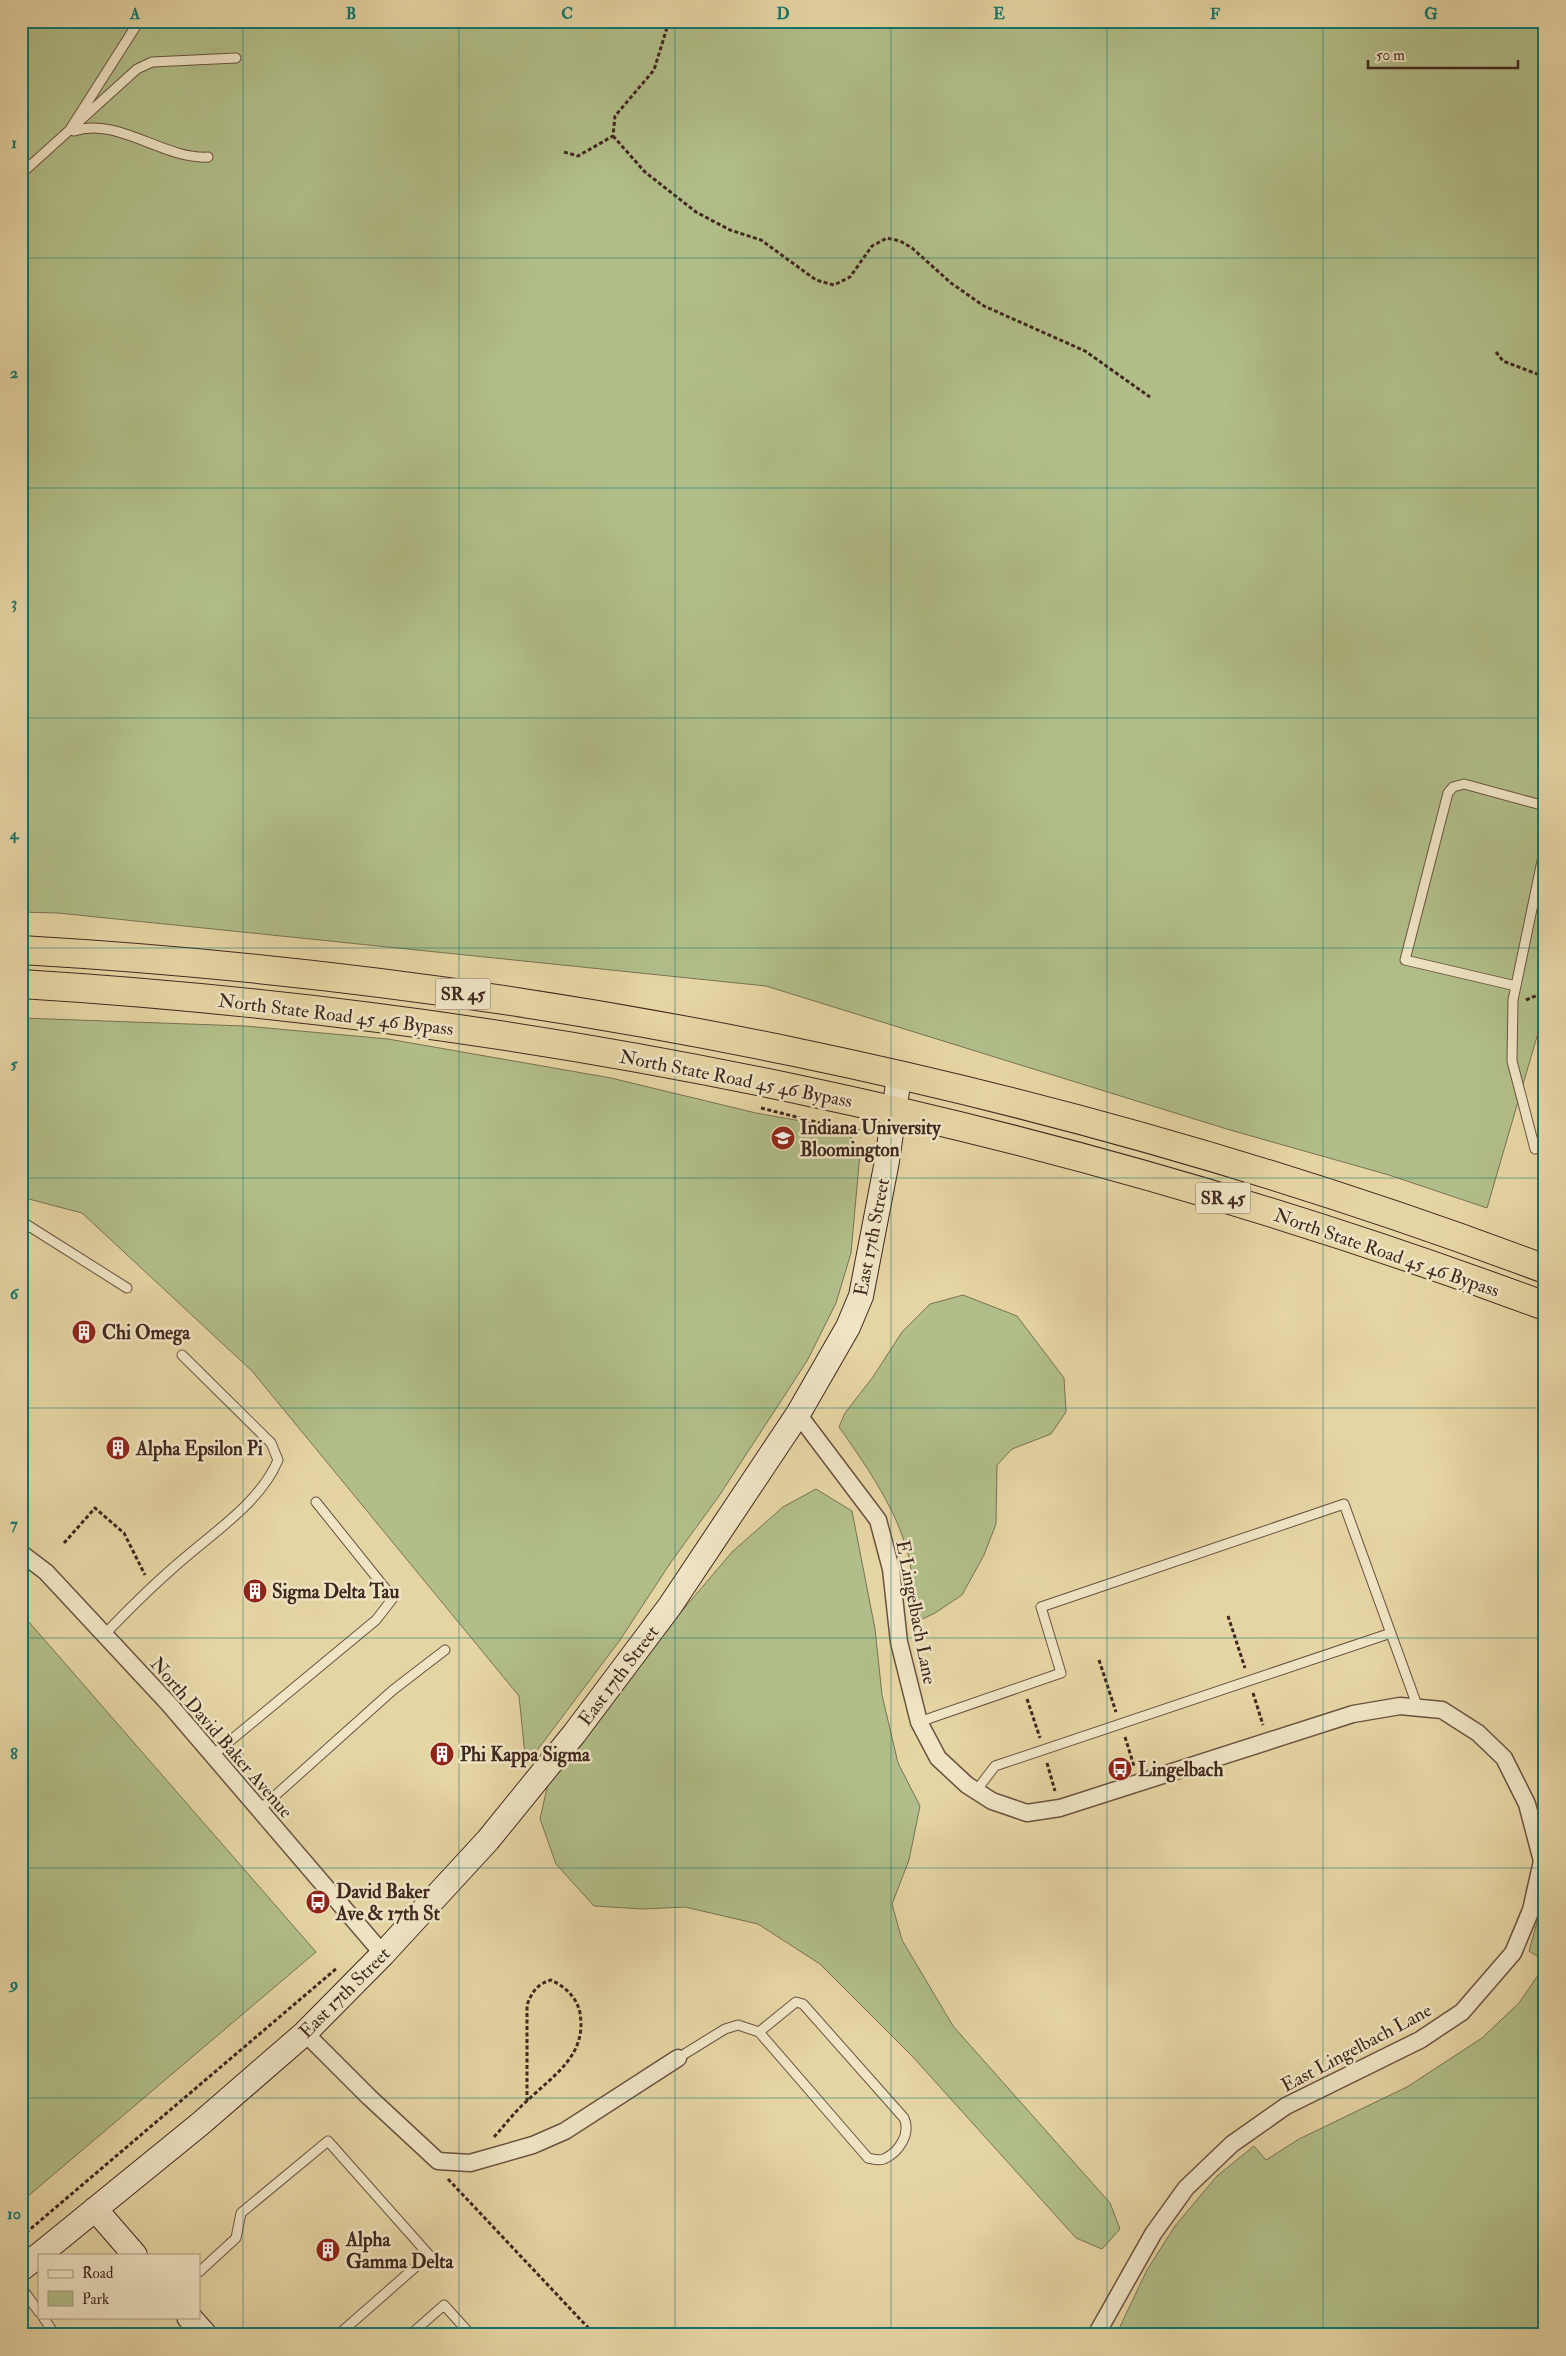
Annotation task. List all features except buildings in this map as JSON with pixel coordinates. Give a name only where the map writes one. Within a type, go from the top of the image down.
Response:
[{"type":"highway","name":"North State Road 45 46 Bypass","points":[[21,950],[239,967],[450,992],[681,1030],[899,1077]]},
{"type":"highway","name":"North State Road 45 46 Bypass","points":[[21,984],[235,1001],[464,1029],[710,1071],[893,1118],[1054,1150],[1244,1204],[1400,1254],[1545,1306]]},
{"type":"highway","name":"SR 45","points":[[899,1077],[1017,1105],[1205,1156],[1365,1207],[1545,1270]]},
{"type":"main road","name":"East 17th Street","points":[[40,2254],[200,2124],[305,2033],[383,1954],[488,1840],[574,1734],[670,1606],[798,1414],[848,1327],[861,1296],[899,1077]]},
{"type":"main road","points":[[95,2208],[134,2254]]},
{"type":"main road","name":"East 17th Street","points":[[21,2269],[38,2256]]},
{"type":"main road","points":[[190,2318],[204,2335]]},
{"type":"street","name":"E Lingelbach Lane","points":[[798,1414],[878,1520],[891,1569],[899,1642],[919,1722],[938,1758],[976,1791],[992,1801],[1027,1814],[1060,1808]]},
{"type":"street","name":"North David Baker Avenue","points":[[22,1556],[46,1572],[105,1634],[213,1755],[383,1954]]},
{"type":"street","name":"East Lingelbach Lane","points":[[1060,1808],[1353,1714],[1400,1706],[1442,1710],[1478,1733],[1504,1758],[1526,1804],[1542,1861],[1531,1910],[1513,1953],[1462,2012],[1420,2040],[1286,2106],[1232,2144],[1186,2188],[1153,2234],[1096,2335]]},
{"type":"street","points":[[305,2033],[369,2097],[438,2160],[470,2163],[533,2145],[565,2131],[678,2058]]},
{"type":"lane","points":[[71,128],[139,21]]},
{"type":"lane","points":[[21,174],[131,73],[145,65],[186,60],[236,58]]},
{"type":"lane","points":[[71,128],[74,131],[84,127],[120,132],[166,149],[208,157]]},
{"type":"lane","points":[[1516,986],[1404,960],[1448,793],[1453,787],[1464,784],[1545,806]]},
{"type":"lane","points":[[1535,1149],[1512,1061],[1513,1000],[1542,861],[1545,858]]},
{"type":"lane","points":[[21,1221],[127,1288]]},
{"type":"lane","points":[[105,1634],[152,1587],[237,1514],[272,1476],[278,1460],[271,1444],[182,1355]]},
{"type":"lane","points":[[213,1755],[376,1620],[392,1598],[316,1502]]},
{"type":"lane","points":[[919,1722],[1062,1673],[1041,1607],[1344,1504],[1418,1708]]},
{"type":"lane","points":[[976,1791],[995,1766],[1391,1633]]},
{"type":"lane","points":[[259,1810],[393,1690],[445,1650]]},
{"type":"lane","points":[[678,2058],[725,2029],[738,2025],[759,2032],[868,2158],[878,2160],[885,2158],[903,2142],[907,2133],[904,2118],[803,2004],[796,2002],[789,2006],[759,2032]]},
{"type":"lane","points":[[200,2271],[236,2238],[241,2213],[328,2141],[429,2255],[338,2335]]},
{"type":"lane","points":[[21,2287],[38,2311]]},
{"type":"lane","points":[[410,2335],[444,2305],[472,2335]]},
{"type":"lane","points":[[44,2318],[55,2335]]},
{"type":"path","points":[[669,21],[654,70],[615,116],[613,136],[621,148],[645,172],[696,212],[730,230],[761,240],[816,280],[834,285],[850,277],[872,246],[887,238],[900,241],[912,248],[951,283],[984,306],[1084,351],[1150,397]]},
{"type":"path","points":[[765,21],[776,24],[794,21]]},
{"type":"path","points":[[564,152],[578,156],[613,136]]},
{"type":"path","points":[[1496,352],[1503,361],[1545,377]]},
{"type":"path","points":[[751,1106],[852,1131],[893,1118]]},
{"type":"path","points":[[64,1543],[95,1508],[124,1533],[146,1579],[152,1587]]},
{"type":"path","points":[[21,2237],[157,2123],[326,1975],[338,1967]]},
{"type":"path","points":[[470,2163],[527,2100],[556,2076],[575,2051],[582,2028],[579,2006],[564,1986],[551,1980],[542,1982],[532,1992],[527,2005],[527,2100]]},
{"type":"path","points":[[438,2160],[449,2182],[595,2335]]},
{"type":"green space","points":[[21,21],[1545,21],[1545,1009],[1487,1208],[1389,1175],[1230,1130],[766,986],[58,913],[21,912]]},
{"type":"green space","points":[[21,1018],[245,1026],[388,1039],[611,1078],[756,1113],[829,1126],[852,1138],[860,1153],[851,1253],[836,1303],[807,1361],[719,1496],[671,1562],[620,1640],[526,1765],[519,1696],[252,1371],[82,1213],[21,1197]]},
{"type":"green space","points":[[963,1295],[1017,1316],[1064,1378],[1066,1412],[1051,1434],[1012,1449],[997,1465],[996,1524],[984,1555],[962,1595],[935,1613],[912,1624],[913,1594],[911,1573],[908,1554],[900,1529],[885,1498],[839,1427],[845,1413],[873,1377],[902,1332],[930,1304]]},
{"type":"green space","points":[[816,1489],[852,1511],[875,1629],[882,1695],[898,1763],[920,1806],[909,1860],[892,1904],[902,1940],[953,2026],[1110,2203],[1120,2229],[1102,2249],[1076,2238],[913,2057],[820,1964],[758,1924],[685,1907],[643,1909],[594,1906],[556,1864],[540,1819],[549,1779],[664,1632],[732,1552],[783,1507]]},
{"type":"green space","points":[[21,1615],[316,1952],[21,2202]]},
{"type":"green space","points":[[1545,1893],[1545,1961],[1529,1951]]},
{"type":"green space","points":[[1545,1965],[1545,2335],[1116,2335],[1147,2270],[1175,2226],[1217,2176],[1254,2146],[1266,2160],[1299,2139],[1407,2087],[1482,2038],[1519,2003]]},
{"type":"place","name":"Indiana University Bloomington","points":[[783,1138]]},
{"type":"place","name":"Chi Omega","points":[[84,1332]]},
{"type":"place","name":"Alpha Epsilon Pi","points":[[118,1448]]},
{"type":"place","name":"Sigma Delta Tau","points":[[255,1591]]},
{"type":"place","name":"Phi Kappa Sigma","points":[[442,1754]]},
{"type":"place","name":"Lingelbach","points":[[1120,1769]]},
{"type":"place","name":"David Baker Ave & 17th St","points":[[318,1902]]},
{"type":"place","name":"Alpha Gamma Delta","points":[[328,2250]]}]
